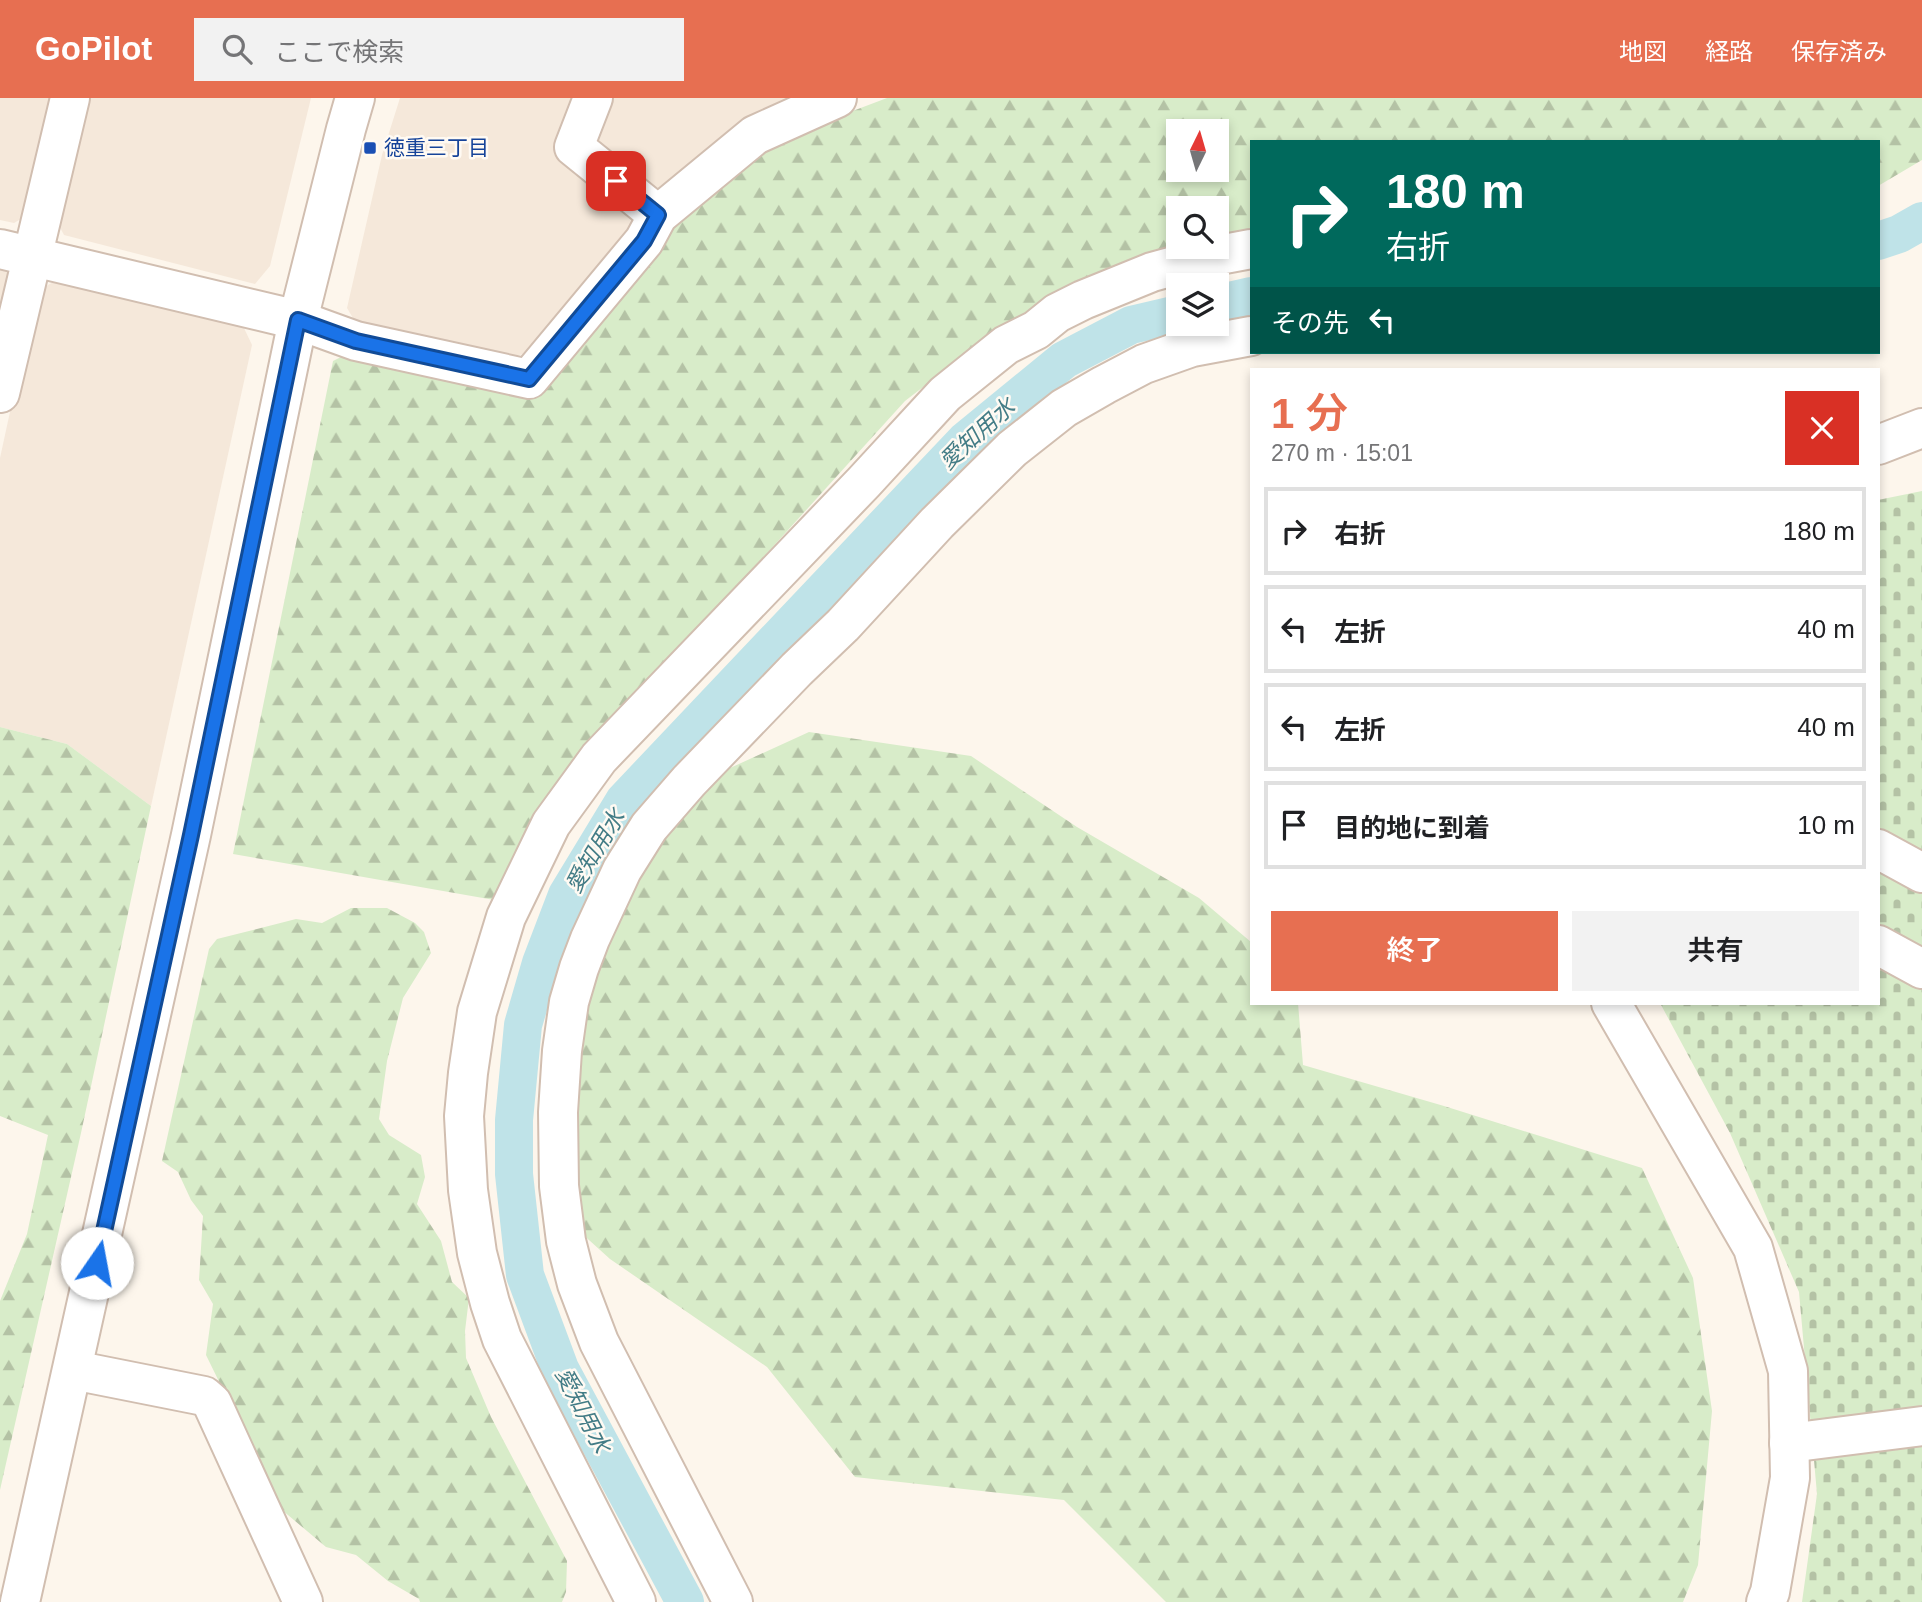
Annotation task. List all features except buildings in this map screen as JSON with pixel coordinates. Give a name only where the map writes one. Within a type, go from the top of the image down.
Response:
[{"type":"street","points":[[0,393],[16,252],[70,98]]},
{"type":"street","points":[[20,1602],[191,835],[298,320],[355,98]]},
{"type":"street","points":[[593,98],[574,147],[658,215]]},
{"type":"street","points":[[16,252],[298,320],[356,341],[529,379],[644,241],[658,215],[755,135],[837,98]]},
{"type":"street","points":[[636,1602],[502,1339],[477,1253],[468,1190],[464,1116],[477,1012],[506,917],[551,824],[599,758],[945,394],[1006,345],[1036,330],[1057,313],[1074,304],[1152,272],[1250,249]]},
{"type":"street","points":[[733,1602],[599,1342],[577,1284],[566,1241],[559,1186],[558,1111],[562,1051],[569,1002],[590,939],[622,870],[649,827],[689,780],[1012,449],[1064,408],[1144,365],[1192,347],[1250,336]]},
{"type":"street","points":[[1880,444],[1922,428]]},
{"type":"street","points":[[1880,850],[1922,873]]},
{"type":"street","points":[[1880,946],[1922,969]]},
{"type":"street","points":[[1612,1005],[1753,1248],[1788,1371],[1790,1478],[1766,1602]]},
{"type":"street","points":[[73,1370],[204,1396],[212,1403],[303,1602]]},
{"type":"street","points":[[1789,1443],[1922,1426]]},
{"type":"shaded area","points":[[0,98],[58,98],[31,213],[14,223],[0,220]]},
{"type":"shaded area","points":[[82,98],[311,98],[270,266],[255,284],[64,235],[53,214]]},
{"type":"shaded area","points":[[400,98],[579,98],[560,152],[628,208],[634,225],[530,353],[496,359],[356,323],[347,308],[382,155]]},
{"type":"shaded area","points":[[611,98],[804,98],[663,189],[645,190],[601,155],[597,138]]},
{"type":"shaded area","points":[[0,263],[6,264],[17,286],[0,353]]},
{"type":"shaded area","points":[[55,281],[243,326],[252,345],[151,806],[67,744],[0,727],[0,458],[36,292]]},
{"type":"green space","points":[[887,98],[1922,98],[1922,160],[1880,185],[1880,140],[1250,140],[1250,243],[1229,250],[1229,196],[1166,196],[1166,259],[1203,259],[1002,326],[905,401],[585,754],[500,901],[233,854],[333,361],[349,353],[538,394],[686,208],[768,143]]},
{"type":"green space","points":[[1922,491],[1922,1602],[1802,1602],[1817,1494],[1799,1292],[1730,1133],[1661,1005],[1880,1005],[1880,500]]},
{"type":"green space","points":[[0,727],[67,744],[151,806],[81,1133],[0,1490],[0,1301],[27,1234],[48,1135],[0,1116]]},
{"type":"green space","points":[[809,732],[971,756],[1077,827],[1199,898],[1250,941],[1250,1005],[1298,1005],[1303,1065],[1642,1168],[1693,1278],[1712,1411],[1698,1565],[1683,1602],[1166,1602],[1064,1500],[855,1477],[767,1367],[610,1259],[548,1203],[568,1000],[695,784]]},
{"type":"green space","points":[[351,908],[387,908],[415,923],[424,932],[431,953],[403,998],[387,1061],[379,1119],[389,1135],[421,1155],[425,1177],[417,1204],[441,1241],[452,1282],[469,1298],[465,1331],[466,1358],[491,1417],[567,1561],[566,1592],[562,1602],[420,1602],[356,1555],[326,1547],[282,1510],[206,1355],[213,1304],[199,1280],[203,1216],[191,1200],[178,1172],[162,1161],[209,949],[217,939],[296,919],[322,923]]},
{"type":"waterway","name":"愛知用水","points":[[1880,240],[1899,234],[1922,221]]},
{"type":"waterway","name":"愛知用水","points":[[1229,301],[1250,296]]},
{"type":"waterway","name":"愛知用水","points":[[685,1602],[560,1369],[525,1275],[514,1174],[514,1120],[523,1025],[541,963],[567,895],[624,801],[965,441],[1064,360],[1131,325],[1166,317]]},
{"type":"place","name":"徳重三丁目","points":[[370,148]]},
{"type":"route","points":[[97,1263],[191,835],[298,320],[356,341],[529,379],[644,241],[658,215],[616,181]]}]
